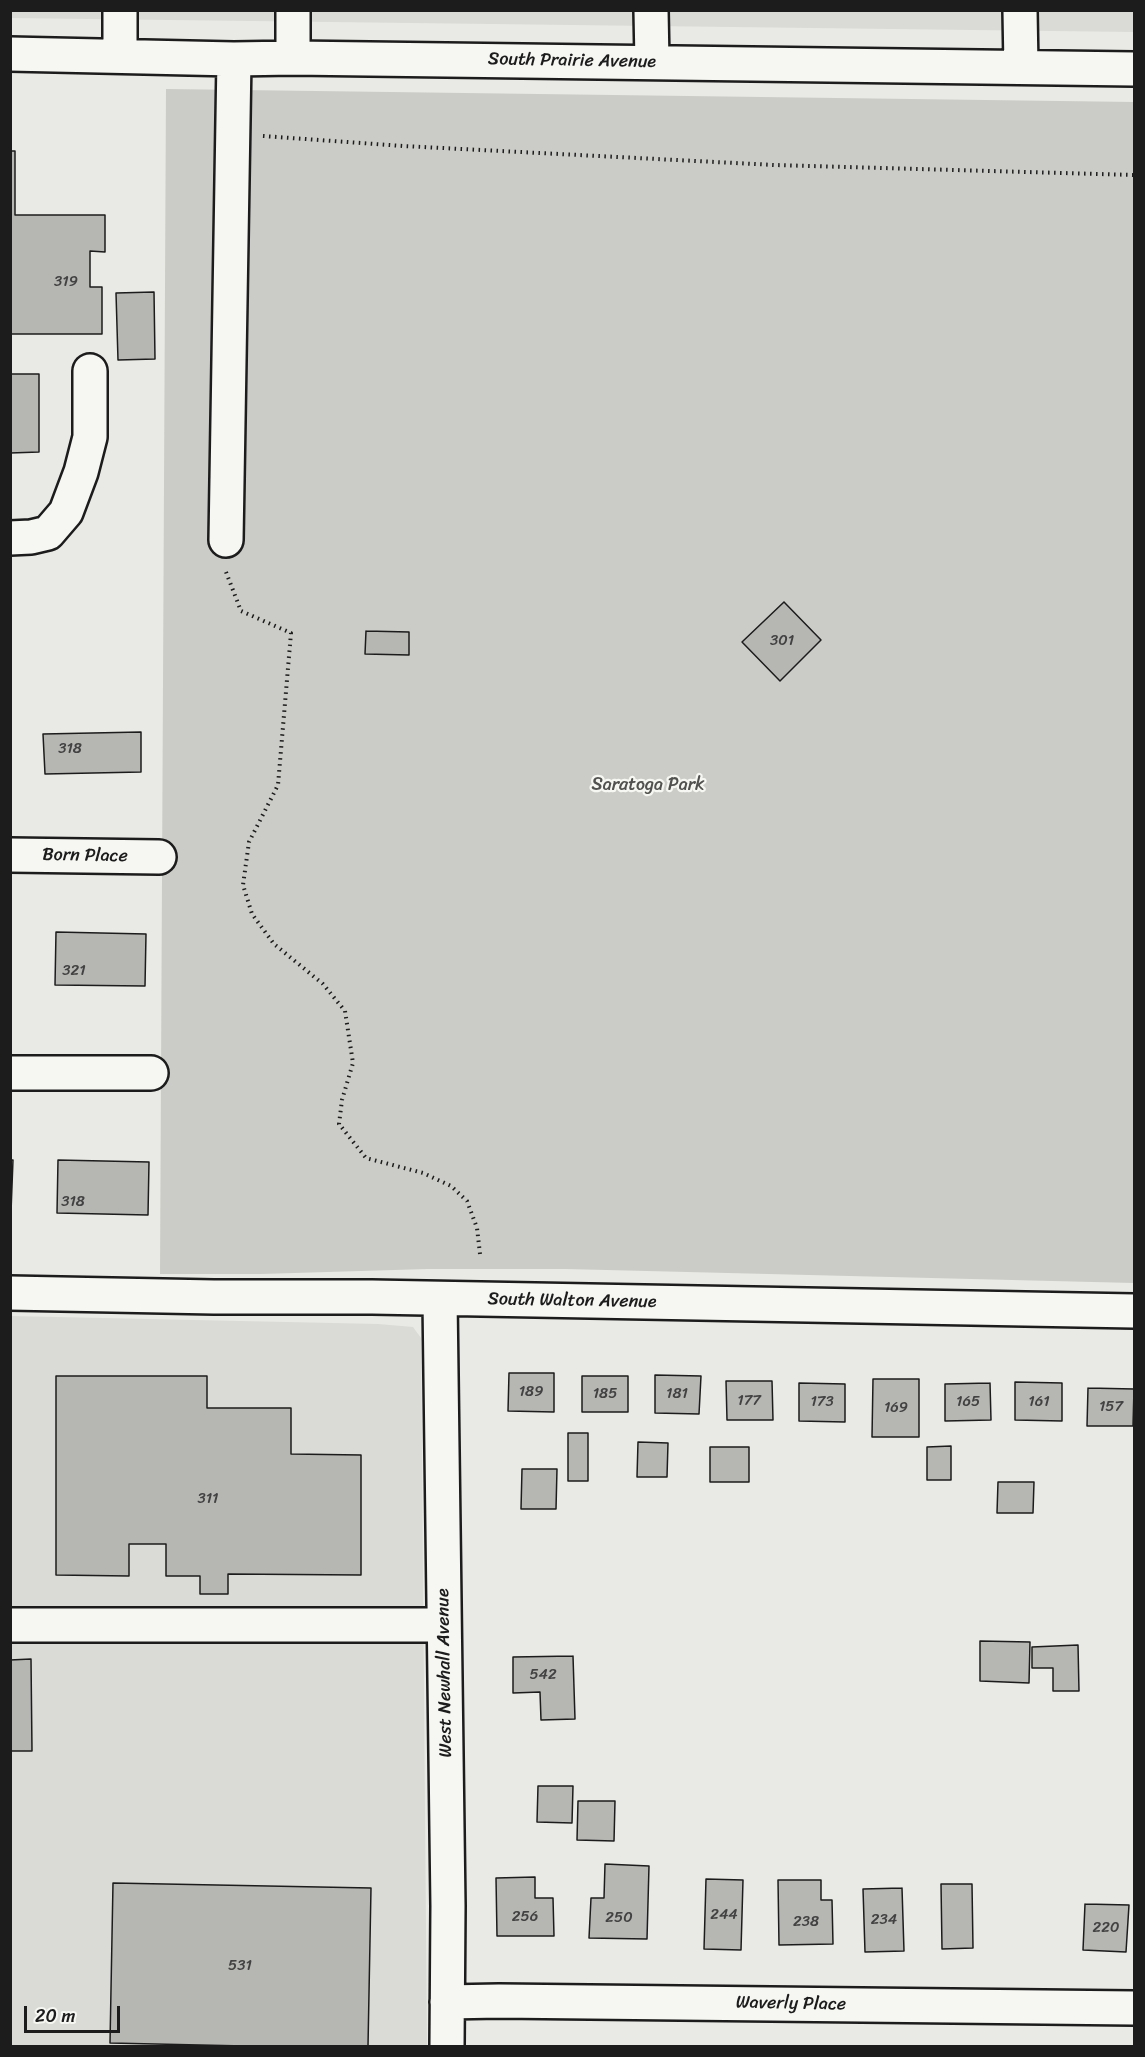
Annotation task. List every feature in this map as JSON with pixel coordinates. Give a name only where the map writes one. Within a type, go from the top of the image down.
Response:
[{"type":"street","points":[[120,10],[120,55]]},
{"type":"street","points":[[293,10],[293,58]]},
{"type":"street","points":[[651,10],[652,62]]},
{"type":"street","points":[[1020,10],[1021,67]]},
{"type":"street","name":"South Prairie Avenue","points":[[10,54],[234,59],[1134,69]]},
{"type":"street","points":[[226,540],[234,59]]},
{"type":"street","points":[[10,538],[48,533],[66,512],[81,472],[90,437],[90,371]]},
{"type":"street","name":"Born Place","points":[[10,855],[159,857]]},
{"type":"street","points":[[10,1073],[151,1073]]},
{"type":"street","name":"South Walton Avenue","points":[[10,1293],[1134,1311]]},
{"type":"street","name":"West Newhall Avenue","points":[[440,1299],[447,2046]]},
{"type":"street","points":[[10,1625],[444,1625]]},
{"type":"street","name":"Waverly Place","points":[[447,2002],[1134,2008]]},
{"type":"path","points":[[232,134],[403,146],[774,165],[1134,175]]},
{"type":"path","points":[[226,540],[226,573],[241,611],[291,633],[278,785],[249,842],[243,885],[252,914],[274,944],[323,984],[345,1011],[353,1063],[342,1100],[339,1124],[366,1158],[423,1173],[451,1186],[467,1201],[477,1228],[480,1254]]},
{"type":"shaded area","points":[[11,10],[1134,10],[1134,32],[11,18]]},
{"type":"shaded area","points":[[10,1316],[378,1324],[413,1327],[421,1338],[427,2046],[11,2046]]},
{"type":"green space","name":"Saratoga Park","points":[[166,89],[1134,102],[1134,1283],[566,1269],[160,1274]]},
{"type":"building","points":[[10,151],[15,151],[15,215],[105,215],[105,252],[90,251],[90,287],[102,287],[102,334],[10,334]]},
{"type":"building","points":[[154,292],[155,359],[118,360],[116,293]]},
{"type":"building","points":[[10,374],[39,374],[39,452],[10,453]]},
{"type":"building","points":[[784,602],[821,640],[780,681],[742,642]]},
{"type":"building","points":[[366,631],[409,632],[409,655],[365,654]]},
{"type":"building","points":[[141,732],[141,772],[45,774],[43,734]]},
{"type":"building","points":[[56,932],[146,934],[145,986],[55,985]]},
{"type":"building","points":[[10,1160],[13,1160],[11,1212],[10,1212]]},
{"type":"building","points":[[58,1160],[149,1162],[148,1215],[57,1213]]},
{"type":"building","points":[[509,1373],[554,1373],[554,1412],[508,1411]]},
{"type":"building","points":[[655,1375],[701,1376],[699,1414],[655,1413]]},
{"type":"building","points":[[56,1376],[207,1376],[207,1408],[291,1408],[291,1454],[361,1455],[361,1575],[228,1574],[228,1594],[200,1594],[200,1576],[166,1576],[166,1544],[129,1544],[129,1576],[56,1575]]},
{"type":"building","points":[[582,1376],[628,1376],[628,1412],[582,1412]]},
{"type":"building","points":[[873,1379],[919,1379],[919,1437],[872,1437]]},
{"type":"building","points":[[726,1381],[772,1381],[773,1420],[727,1420]]},
{"type":"building","points":[[1015,1382],[1062,1383],[1062,1421],[1015,1420]]},
{"type":"building","points":[[799,1383],[845,1384],[845,1422],[799,1421]]},
{"type":"building","points":[[990,1383],[991,1420],[945,1421],[945,1384]]},
{"type":"building","points":[[1088,1388],[1134,1389],[1133,1426],[1087,1426]]},
{"type":"building","points":[[568,1433],[588,1433],[588,1481],[568,1481]]},
{"type":"building","points":[[638,1442],[668,1443],[667,1477],[637,1477]]},
{"type":"building","points":[[951,1446],[951,1480],[927,1480],[927,1447]]},
{"type":"building","points":[[710,1447],[749,1447],[749,1482],[710,1482]]},
{"type":"building","points":[[522,1469],[557,1469],[556,1509],[521,1509]]},
{"type":"building","points":[[998,1482],[1034,1482],[1033,1513],[997,1513]]},
{"type":"building","points":[[980,1641],[1030,1642],[1029,1683],[980,1681]]},
{"type":"building","points":[[1078,1645],[1079,1691],[1053,1691],[1053,1668],[1032,1668],[1032,1647]]},
{"type":"building","points":[[573,1656],[575,1719],[541,1720],[540,1692],[513,1693],[513,1657]]},
{"type":"building","points":[[31,1659],[32,1751],[10,1751],[10,1660]]},
{"type":"building","points":[[538,1786],[573,1786],[572,1823],[537,1822]]},
{"type":"building","points":[[578,1801],[615,1801],[614,1841],[577,1840]]},
{"type":"building","points":[[605,1864],[649,1866],[647,1939],[589,1938],[591,1898],[604,1898]]},
{"type":"building","points":[[535,1877],[535,1898],[553,1898],[554,1936],[497,1936],[496,1878]]},
{"type":"building","points":[[706,1879],[743,1880],[741,1950],[704,1949]]},
{"type":"building","points":[[778,1880],[821,1880],[821,1900],[832,1900],[833,1944],[779,1945]]},
{"type":"building","points":[[113,1883],[371,1888],[368,2046],[110,2043]]},
{"type":"building","points":[[941,1884],[972,1884],[973,1948],[942,1949]]},
{"type":"building","points":[[902,1888],[904,1951],[865,1952],[863,1889]]},
{"type":"building","points":[[1085,1904],[1129,1905],[1126,1952],[1083,1950]]}]
